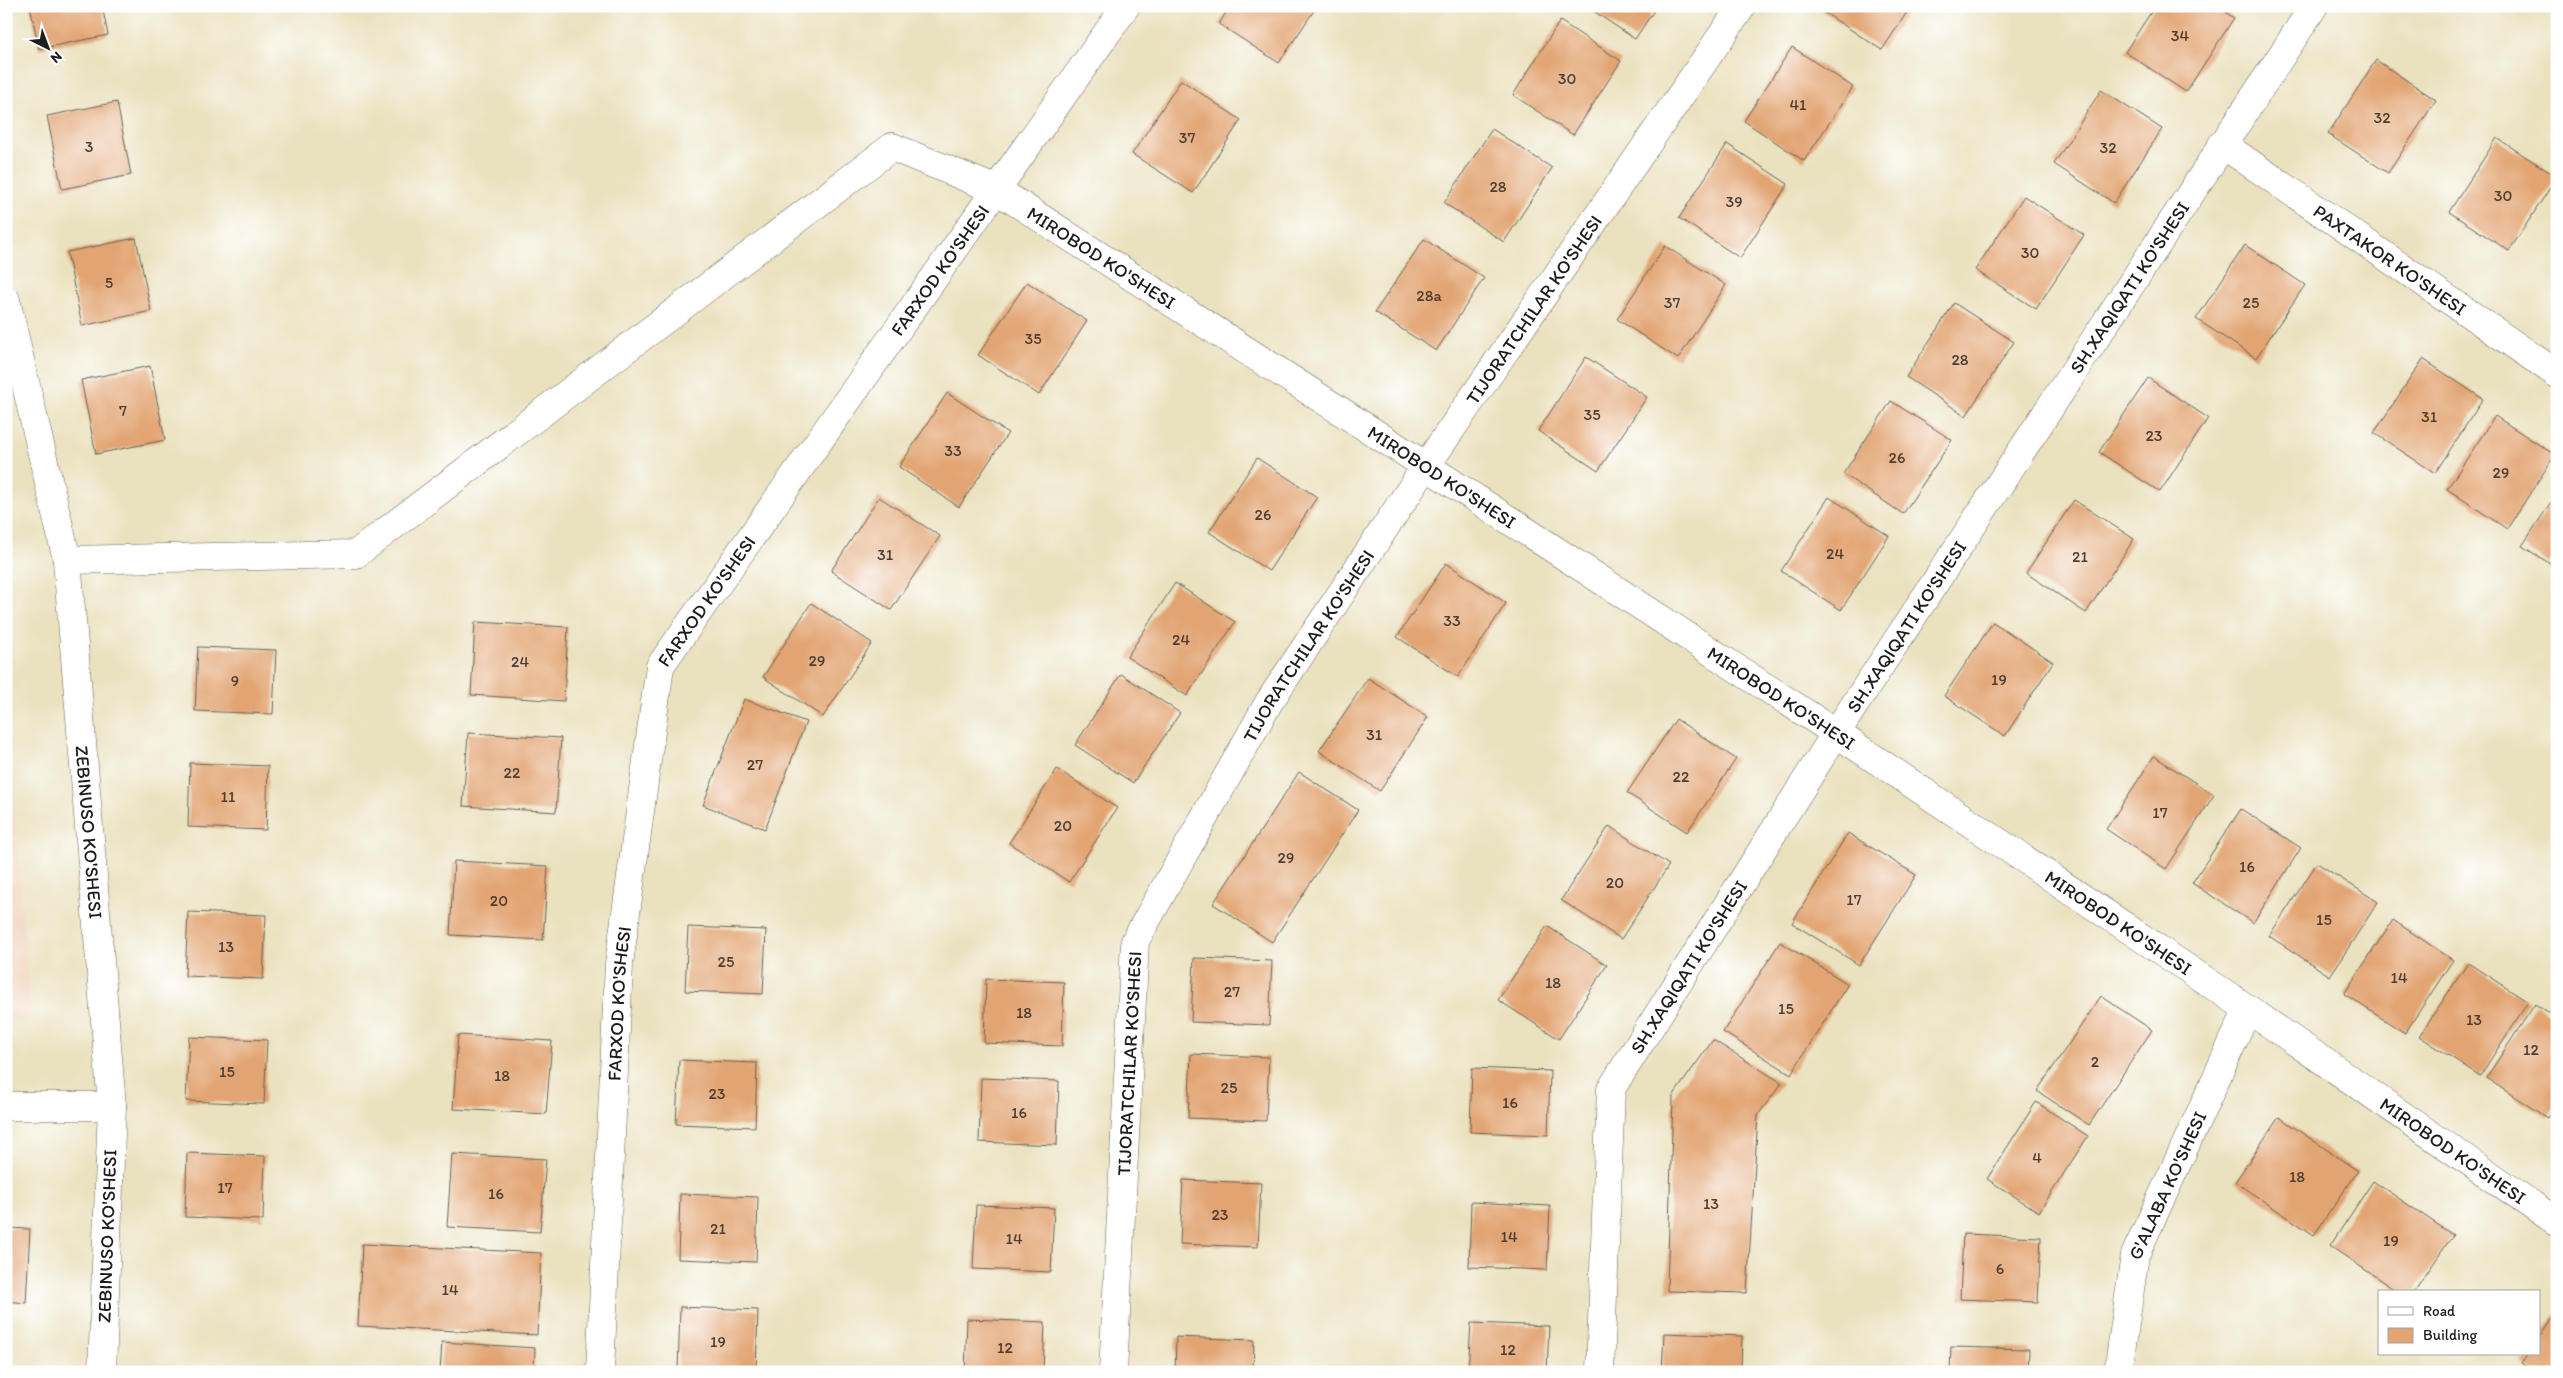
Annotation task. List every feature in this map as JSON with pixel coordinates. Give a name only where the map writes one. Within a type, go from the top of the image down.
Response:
[{"type":"street","name":"FARXOD KO'SHESI","points":[[600,1372],[619,964],[660,666],[1126,6]]},
{"type":"street","name":"TIJORATCHILAR KO'SHESI","points":[[1112,1372],[1135,941],[1270,702],[1426,466],[1742,6]]},
{"type":"street","name":"SH.XAQIQATI KO'SHESI","points":[[1600,1372],[1611,1089],[1836,733],[2314,6]]},
{"type":"street","name":"PAXTAKOR KO'SHESI","points":[[2222,144],[2557,374]]},
{"type":"street","name":"MIROBOD KO'SHESI","points":[[66,560],[356,554],[892,147],[997,190],[1426,466],[1836,733],[2248,1009],[2557,1222]]},
{"type":"street","name":"ZEBINUSO KO'SHESI","points":[[6,300],[66,560],[112,1106],[102,1372]]},
{"type":"street","name":"G'ALABA KO'SHESI","points":[[2118,1372],[2135,1255],[2248,1009]]},
{"type":"street","points":[[6,1106],[112,1106]]},
{"type":"shaded area","points":[[6,711],[31,1020],[6,1022]]},
{"type":"building","points":[[30,6],[102,6],[108,35],[39,49]]},
{"type":"building","points":[[1230,6],[1317,6],[1279,63],[1219,24]]},
{"type":"building","points":[[1586,6],[1657,6],[1635,39]]},
{"type":"building","points":[[1825,6],[1911,6],[1882,50],[1822,11]]},
{"type":"building","points":[[2155,6],[2217,6],[2234,18],[2186,92],[2125,52]]},
{"type":"building","points":[[1560,21],[1621,61],[1573,135],[1513,95]]},
{"type":"building","points":[[1792,47],[1853,87],[1804,161],[1744,121]]},
{"type":"building","points":[[2376,60],[2436,100],[2388,173],[2328,134]]},
{"type":"building","points":[[1181,80],[1241,120],[1193,193],[1132,154]]},
{"type":"building","points":[[2101,90],[2162,129],[2114,203],[2054,164]]},
{"type":"building","points":[[117,102],[131,175],[62,189],[47,116]]},
{"type":"building","points":[[1492,129],[1552,168],[1504,242],[1444,203]]},
{"type":"building","points":[[2497,138],[2557,177],[2509,251],[2449,212]]},
{"type":"building","points":[[1727,144],[1788,184],[1740,258],[1679,218]]},
{"type":"building","points":[[2024,196],[2084,235],[2036,309],[1975,270]]},
{"type":"building","points":[[136,238],[151,311],[82,326],[67,252]]},
{"type":"building","points":[[1424,239],[1484,278],[1436,351],[1375,312]]},
{"type":"building","points":[[2245,245],[2305,285],[2256,358],[2196,319]]},
{"type":"building","points":[[1665,246],[1726,285],[1678,359],[1617,319]]},
{"type":"building","points":[[1027,282],[1087,321],[1039,395],[978,355]]},
{"type":"building","points":[[1954,303],[2014,342],[1966,416],[1906,377]]},
{"type":"building","points":[[1586,357],[1647,397],[1598,471],[1538,431]]},
{"type":"building","points":[[2423,359],[2483,399],[2435,473],[2374,433]]},
{"type":"building","points":[[150,366],[165,440],[96,454],[81,380]]},
{"type":"building","points":[[2148,378],[2208,418],[2160,492],[2099,452]]},
{"type":"building","points":[[947,393],[1008,433],[959,507],[899,467]]},
{"type":"building","points":[[1891,401],[1952,440],[1903,514],[1843,474]]},
{"type":"building","points":[[2495,416],[2555,455],[2507,529],[2447,489]]},
{"type":"building","points":[[1257,458],[1317,497],[1269,571],[1209,532]]},
{"type":"building","points":[[2557,493],[2557,568],[2522,546]]},
{"type":"building","points":[[879,497],[940,536],[891,610],[831,571]]},
{"type":"building","points":[[1829,497],[1889,536],[1841,610],[1781,571]]},
{"type":"building","points":[[2074,500],[2134,539],[2086,613],[2026,573]]},
{"type":"building","points":[[1446,563],[1506,603],[1458,677],[1397,637]]},
{"type":"building","points":[[1175,583],[1235,622],[1187,696],[1127,657]]},
{"type":"building","points":[[811,603],[872,643],[823,717],[763,677]]},
{"type":"building","points":[[475,622],[568,627],[564,701],[471,695]]},
{"type":"building","points":[[1993,622],[2053,662],[2005,736],[1944,696]]},
{"type":"building","points":[[198,647],[276,650],[273,714],[195,711]]},
{"type":"building","points":[[1121,674],[1180,713],[1133,783],[1075,745]]},
{"type":"building","points":[[1368,678],[1428,717],[1380,791],[1319,751]]},
{"type":"building","points":[[744,699],[806,722],[765,829],[703,805]]},
{"type":"building","points":[[1676,719],[1736,759],[1687,832],[1627,793]]},
{"type":"building","points":[[468,733],[561,738],[556,812],[463,806]]},
{"type":"building","points":[[2154,756],[2214,795],[2166,869],[2106,829]]},
{"type":"building","points":[[190,763],[268,766],[266,830],[188,827]]},
{"type":"building","points":[[1057,769],[1117,808],[1069,882],[1009,843]]},
{"type":"building","points":[[1299,772],[1358,810],[1272,942],[1213,904]]},
{"type":"building","points":[[2241,809],[2301,848],[2253,923],[2192,883]]},
{"type":"building","points":[[1609,826],[1669,865],[1621,939],[1561,900]]},
{"type":"building","points":[[1848,833],[1916,875],[1859,965],[1792,923]]},
{"type":"building","points":[[454,861],[548,866],[543,940],[450,935]]},
{"type":"building","points":[[2317,863],[2378,902],[2330,976],[2269,936]]},
{"type":"building","points":[[188,912],[266,915],[263,979],[185,976]]},
{"type":"building","points":[[2393,920],[2453,960],[2405,1033],[2344,994]]},
{"type":"building","points":[[1547,926],[1607,965],[1559,1039],[1498,1000]]},
{"type":"building","points":[[688,927],[766,930],[763,994],[685,991]]},
{"type":"building","points":[[1780,942],[1848,984],[1791,1074],[1723,1032]]},
{"type":"building","points":[[1194,958],[1272,961],[1269,1025],[1191,1022]]},
{"type":"building","points":[[2468,963],[2528,1002],[2480,1076],[2419,1036]]},
{"type":"building","points":[[986,979],[1064,982],[1062,1046],[984,1043]]},
{"type":"building","points":[[2101,996],[2152,1030],[2089,1125],[2037,1091]]},
{"type":"building","points":[[2535,1004],[2557,1019],[2557,1103],[2547,1118],[2486,1078]]},
{"type":"building","points":[[458,1035],[552,1041],[546,1114],[453,1109]]},
{"type":"building","points":[[189,1037],[267,1040],[264,1104],[186,1101]]},
{"type":"building","points":[[1713,1040],[1782,1083],[1758,1115],[1747,1293],[1667,1291],[1673,1096]]},
{"type":"building","points":[[1191,1054],[1269,1057],[1266,1121],[1188,1118]]},
{"type":"building","points":[[679,1060],[757,1063],[755,1127],[676,1124]]},
{"type":"building","points":[[1472,1068],[1550,1071],[1548,1135],[1470,1132]]},
{"type":"building","points":[[981,1078],[1059,1081],[1057,1145],[979,1142]]},
{"type":"building","points":[[2036,1102],[2088,1136],[2039,1212],[1987,1179]]},
{"type":"building","points":[[2279,1117],[2358,1171],[2314,1235],[2235,1182]]},
{"type":"building","points":[[187,1153],[265,1156],[263,1220],[185,1217]]},
{"type":"building","points":[[452,1154],[546,1159],[540,1232],[447,1227]]},
{"type":"building","points":[[1183,1180],[1261,1183],[1258,1247],[1180,1244]]},
{"type":"building","points":[[2373,1181],[2453,1235],[2415,1290],[2395,1290],[2330,1246]]},
{"type":"building","points":[[680,1194],[758,1197],[756,1262],[678,1259]]},
{"type":"building","points":[[1471,1202],[1550,1206],[1547,1270],[1469,1267]]},
{"type":"building","points":[[976,1205],[1054,1208],[1051,1272],[973,1269]]},
{"type":"building","points":[[6,1228],[30,1229],[26,1303],[6,1301]]},
{"type":"building","points":[[1963,1234],[2041,1237],[2038,1302],[1960,1299]]},
{"type":"building","points":[[362,1244],[541,1253],[537,1335],[358,1326]]},
{"type":"building","points":[[680,1307],[758,1310],[756,1372],[678,1371]]},
{"type":"building","points":[[2557,1312],[2557,1372],[2533,1372],[2521,1364],[2527,1356],[2540,1356],[2540,1337]]},
{"type":"building","points":[[967,1319],[1045,1322],[1043,1372],[965,1372]]},
{"type":"building","points":[[1471,1323],[1549,1326],[1547,1372],[1468,1372]]},
{"type":"building","points":[[1664,1333],[1742,1336],[1741,1372],[1662,1372]]},
{"type":"building","points":[[1176,1337],[1254,1340],[1253,1372],[1175,1372]]},
{"type":"building","points":[[442,1342],[535,1348],[534,1372],[440,1372]]},
{"type":"building","points":[[1951,1347],[2029,1349],[2028,1372],[1950,1372]]}]
